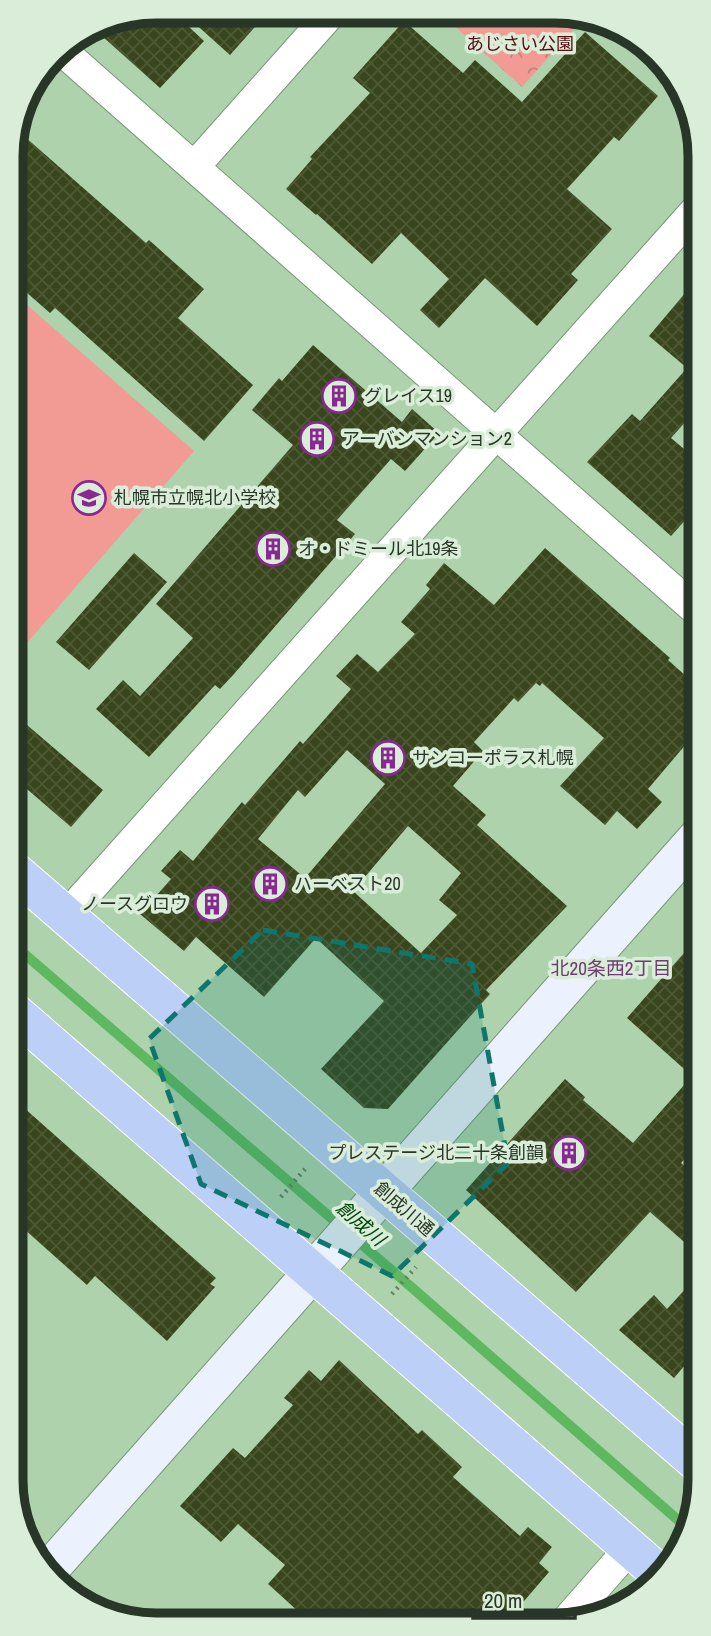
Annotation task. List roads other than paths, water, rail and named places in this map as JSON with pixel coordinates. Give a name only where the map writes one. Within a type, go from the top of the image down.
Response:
[{"type":"highway","name":"創成川通","points":[[23,879],[375,1203],[688,1455]]},
{"type":"highway","points":[[23,1019],[321,1264],[654,1569]]},
{"type":"street","points":[[194,167],[322,23]]},
{"type":"street","points":[[68,56],[688,603]]},
{"type":"street","points":[[66,916],[688,219]]},
{"type":"street","points":[[53,1565],[688,848]]},
{"type":"street","points":[[573,1612],[630,1548]]},
{"type":"waterway","name":"創成川","points":[[23,953],[681,1523]]},
{"type":"place","name":"グレイス19","points":[[339,396]]},
{"type":"place","name":"アーバンマンション2","points":[[317,439]]},
{"type":"place","name":"札幌市立幌北小学校","points":[[89,498]]},
{"type":"place","name":"オ・ドミール北19条","points":[[273,549]]},
{"type":"place","name":"サンコーポラス札幌","points":[[388,758]]},
{"type":"place","name":"ハーベスト20","points":[[270,884]]},
{"type":"place","name":"ノースグロウ","points":[[212,904]]},
{"type":"place","name":"プレステージ北二十条創韻","points":[[569,1153]]},
{"type":"district","name":"北20条西2丁目","points":[[611,968]]},
{"type":"park label","name":"あじさい公園","points":[[520,44]]}]
